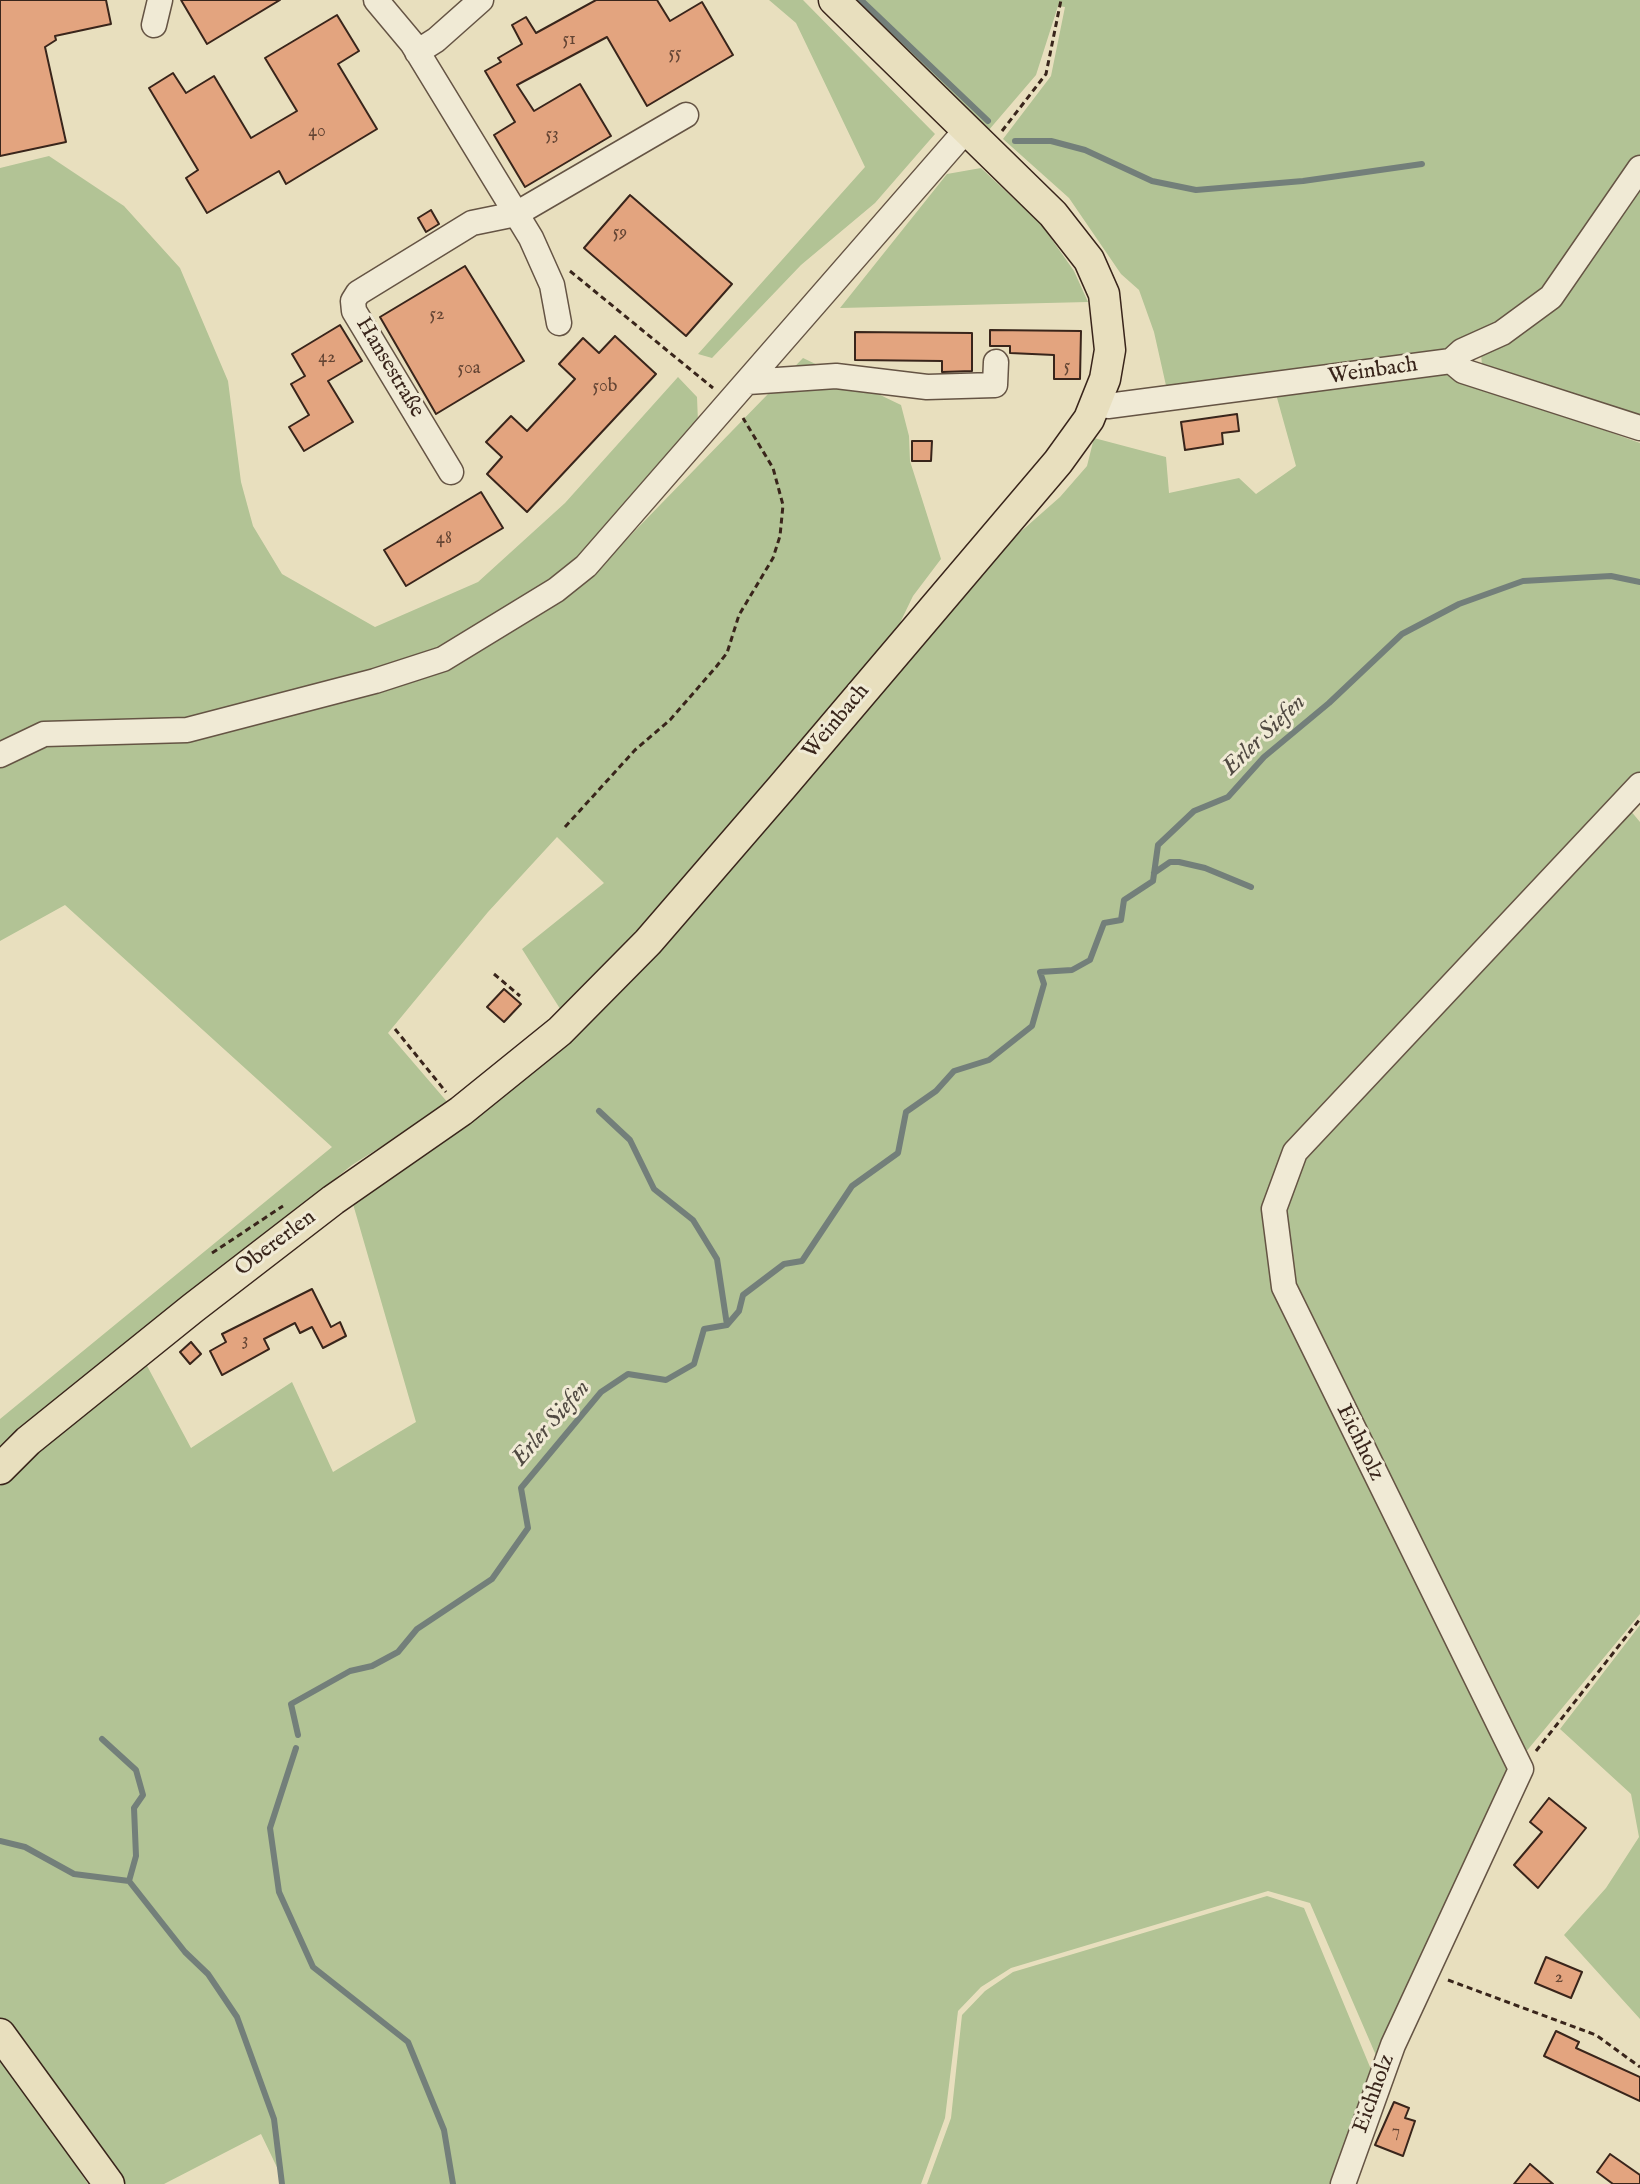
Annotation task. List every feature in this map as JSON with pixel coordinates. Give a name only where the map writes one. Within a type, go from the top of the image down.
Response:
[{"type":"main road","name":"Weinbach","points":[[560,1031],[648,942],[996,536],[1074,441],[1097,401],[1110,350],[1110,327],[1097,276],[1073,237],[978,139],[834,0]]},
{"type":"main road","name":"Obererlen","points":[[0,1469],[28,1441],[266,1251],[461,1111],[560,1031]]},
{"type":"main road","points":[[0,2034],[109,2184]]},
{"type":"street","points":[[154,25],[160,0]]},
{"type":"street","points":[[376,0],[417,52],[531,238],[552,285],[559,323]]},
{"type":"street","points":[[417,52],[436,40],[481,0]]},
{"type":"street","name":"Hansestraße","points":[[451,472],[354,311],[353,301],[358,293],[472,223],[516,214],[686,115]]},
{"type":"street","points":[[0,755],[44,734],[187,730],[375,681],[443,659],[556,590],[586,566],[731,400],[978,139]]},
{"type":"street","points":[[1640,168],[1551,297],[1502,333],[1462,351],[1451,361],[1463,371],[1640,428]]},
{"type":"street","name":"Weinbach","points":[[1097,401],[1108,406],[1451,361]]},
{"type":"street","points":[[748,382],[836,376],[927,387],[995,385],[996,362]]},
{"type":"street","name":"Eichholz","points":[[1343,2184],[1393,2045],[1521,1769],[1284,1287],[1274,1209],[1295,1152],[1640,785]]},
{"type":"path","points":[[978,139],[1046,74],[1061,0]]},
{"type":"path","points":[[565,827],[635,750],[670,720],[727,653],[739,615],[773,558],[783,505],[773,468],[731,400],[700,379],[567,268]]},
{"type":"path","points":[[494,974],[520,996]]},
{"type":"path","points":[[395,1029],[461,1111]]},
{"type":"path","points":[[1521,1769],[1640,1619]]},
{"type":"path","points":[[1428,1971],[1596,2035],[1640,2067]]},
{"type":"green space","points":[[769,0],[803,0],[935,134],[875,203],[801,265],[712,358],[698,354],[865,167],[796,23]]},
{"type":"green space","points":[[846,0],[1640,0],[1640,159],[1547,296],[1498,328],[1444,350],[1167,390],[1154,332],[1139,290],[1121,274],[1069,198],[1003,139],[1051,76],[1065,7],[1058,6],[1036,75],[988,131]]},
{"type":"green space","points":[[49,156],[124,206],[180,268],[228,381],[241,482],[253,526],[282,574],[375,627],[478,582],[565,503],[678,377],[697,397],[698,422],[606,528],[625,541],[803,358],[901,405],[909,436],[910,461],[941,559],[913,596],[897,629],[626,948],[564,1015],[522,949],[604,883],[557,837],[488,912],[388,1033],[449,1104],[352,1165],[21,1434],[0,1456],[0,1419],[332,1147],[65,905],[0,941],[0,168]]},
{"type":"green space","points":[[981,168],[1041,224],[1074,271],[1088,302],[840,308],[947,174]]},
{"type":"green space","points":[[1640,174],[1640,422],[1482,366],[1481,353],[1503,341]]},
{"type":"green space","points":[[1445,373],[1640,443],[1640,777],[1292,1152],[1273,1252],[1510,1768],[1381,2067],[1310,1903],[1268,1891],[1011,1968],[981,1987],[958,2011],[945,2118],[921,2184],[285,2184],[261,2134],[164,2184],[120,2184],[0,2018],[0,1486],[145,1362],[191,1448],[292,1382],[333,1472],[416,1422],[353,1204],[453,1131],[1009,542],[1060,497],[1087,466],[1094,438],[1166,457],[1169,493],[1239,478],[1256,494],[1296,466],[1274,387]]},
{"type":"green space","points":[[1625,804],[1640,822],[1640,1614],[1520,1759],[1287,1285],[1278,1210],[1298,1154]]},
{"type":"green space","points":[[1640,1625],[1640,2019],[1564,1935],[1606,1888],[1639,1837],[1631,1794],[1560,1729]]},
{"type":"green space","points":[[1267,1896],[1304,1908],[1375,2079],[1339,2184],[927,2184],[951,2118],[962,2015],[985,1991],[1013,1972]]},
{"type":"green space","points":[[0,2052],[88,2184],[0,2184]]},
{"type":"building","points":[[0,0],[106,0],[111,24],[55,36],[56,40],[45,47],[66,142],[0,156]]},
{"type":"building","points":[[181,0],[280,0],[207,44]]},
{"type":"building","points":[[596,0],[657,0],[670,21],[702,2],[733,55],[647,106],[607,37],[517,85],[534,111],[580,84],[611,136],[525,187],[494,135],[515,122],[485,71],[501,62],[498,58],[522,44],[512,25],[526,17],[536,33]]},
{"type":"building","points":[[337,15],[359,51],[338,64],[377,129],[286,184],[279,171],[207,213],[186,178],[198,170],[149,88],[173,73],[186,93],[214,76],[251,138],[297,111],[265,58]]},
{"type":"building","points":[[630,195],[732,284],[686,336],[584,248]]},
{"type":"building","points":[[431,210],[439,224],[426,232],[418,218]]},
{"type":"building","points":[[465,266],[524,361],[436,414],[380,317]]},
{"type":"building","points":[[340,325],[362,361],[328,381],[353,422],[304,451],[289,427],[309,415],[291,384],[305,376],[292,354]]},
{"type":"building","points":[[990,330],[1081,331],[1080,379],[1054,379],[1054,355],[1010,353],[1010,346],[990,346]]},
{"type":"building","points":[[855,332],[972,333],[972,371],[942,372],[942,361],[855,360]]},
{"type":"building","points":[[615,336],[656,374],[527,512],[487,474],[502,457],[486,442],[511,416],[527,431],[575,379],[559,364],[583,338],[599,353]]},
{"type":"building","points":[[1237,414],[1239,431],[1222,433],[1223,444],[1185,450],[1181,422]]},
{"type":"building","points":[[912,441],[932,441],[931,461],[912,461]]},
{"type":"building","points":[[481,492],[503,528],[406,586],[384,550]]},
{"type":"building","points":[[504,989],[521,1004],[504,1022],[487,1007]]},
{"type":"building","points":[[312,1289],[331,1327],[340,1322],[346,1336],[323,1348],[312,1327],[300,1333],[295,1323],[264,1339],[269,1349],[222,1375],[210,1351],[226,1342],[222,1334]]},
{"type":"building","points":[[191,1342],[201,1354],[190,1364],[180,1352]]},
{"type":"building","points":[[1549,1798],[1586,1828],[1538,1888],[1514,1865],[1542,1832],[1530,1822]]},
{"type":"building","points":[[1546,1957],[1582,1972],[1571,1998],[1535,1983]]},
{"type":"building","points":[[1556,2031],[1579,2042],[1576,2048],[1640,2077],[1640,2101],[1544,2056]]},
{"type":"building","points":[[1394,2102],[1409,2108],[1405,2118],[1415,2121],[1403,2156],[1375,2145]]},
{"type":"building","points":[[1610,2154],[1640,2175],[1640,2184],[1613,2184],[1597,2172]]},
{"type":"building","points":[[1530,2164],[1553,2184],[1514,2184]]},
{"type":"waterway","points":[[861,0],[988,121]]},
{"type":"waterway","points":[[1015,141],[1051,141],[1085,150],[1152,181],[1196,190],[1303,181],[1422,164]]},
{"type":"waterway","name":"Erler Siefen","points":[[298,1735],[291,1704],[350,1671],[372,1666],[398,1652],[417,1629],[492,1579],[528,1528],[521,1488],[601,1392],[628,1374],[666,1380],[694,1364],[704,1329],[727,1325],[739,1311],[743,1295],[784,1264],[802,1261],[852,1186],[898,1153],[906,1112],[936,1091],[954,1071],[989,1060],[1032,1026],[1044,984],[1040,972],[1072,970],[1090,960],[1104,923],[1121,920],[1124,900],[1153,881],[1158,845],[1194,811],[1228,797],[1264,757],[1329,703],[1402,634],[1459,604],[1523,581],[1611,576],[1640,582]]},
{"type":"waterway","points":[[1154,873],[1170,862],[1179,862],[1205,868],[1251,887]]},
{"type":"waterway","points":[[599,1111],[630,1140],[654,1189],[693,1220],[717,1259],[727,1325]]},
{"type":"waterway","points":[[102,1739],[136,1770],[143,1795],[134,1808],[136,1856],[129,1881],[185,1952],[208,1974],[237,2017],[274,2119],[282,2184]]},
{"type":"waterway","name":"Erler Siefen","points":[[296,1748],[270,1828],[279,1892],[313,1967],[408,2042],[444,2130],[453,2184]]},
{"type":"waterway","points":[[0,1841],[25,1847],[74,1874],[129,1881]]}]
